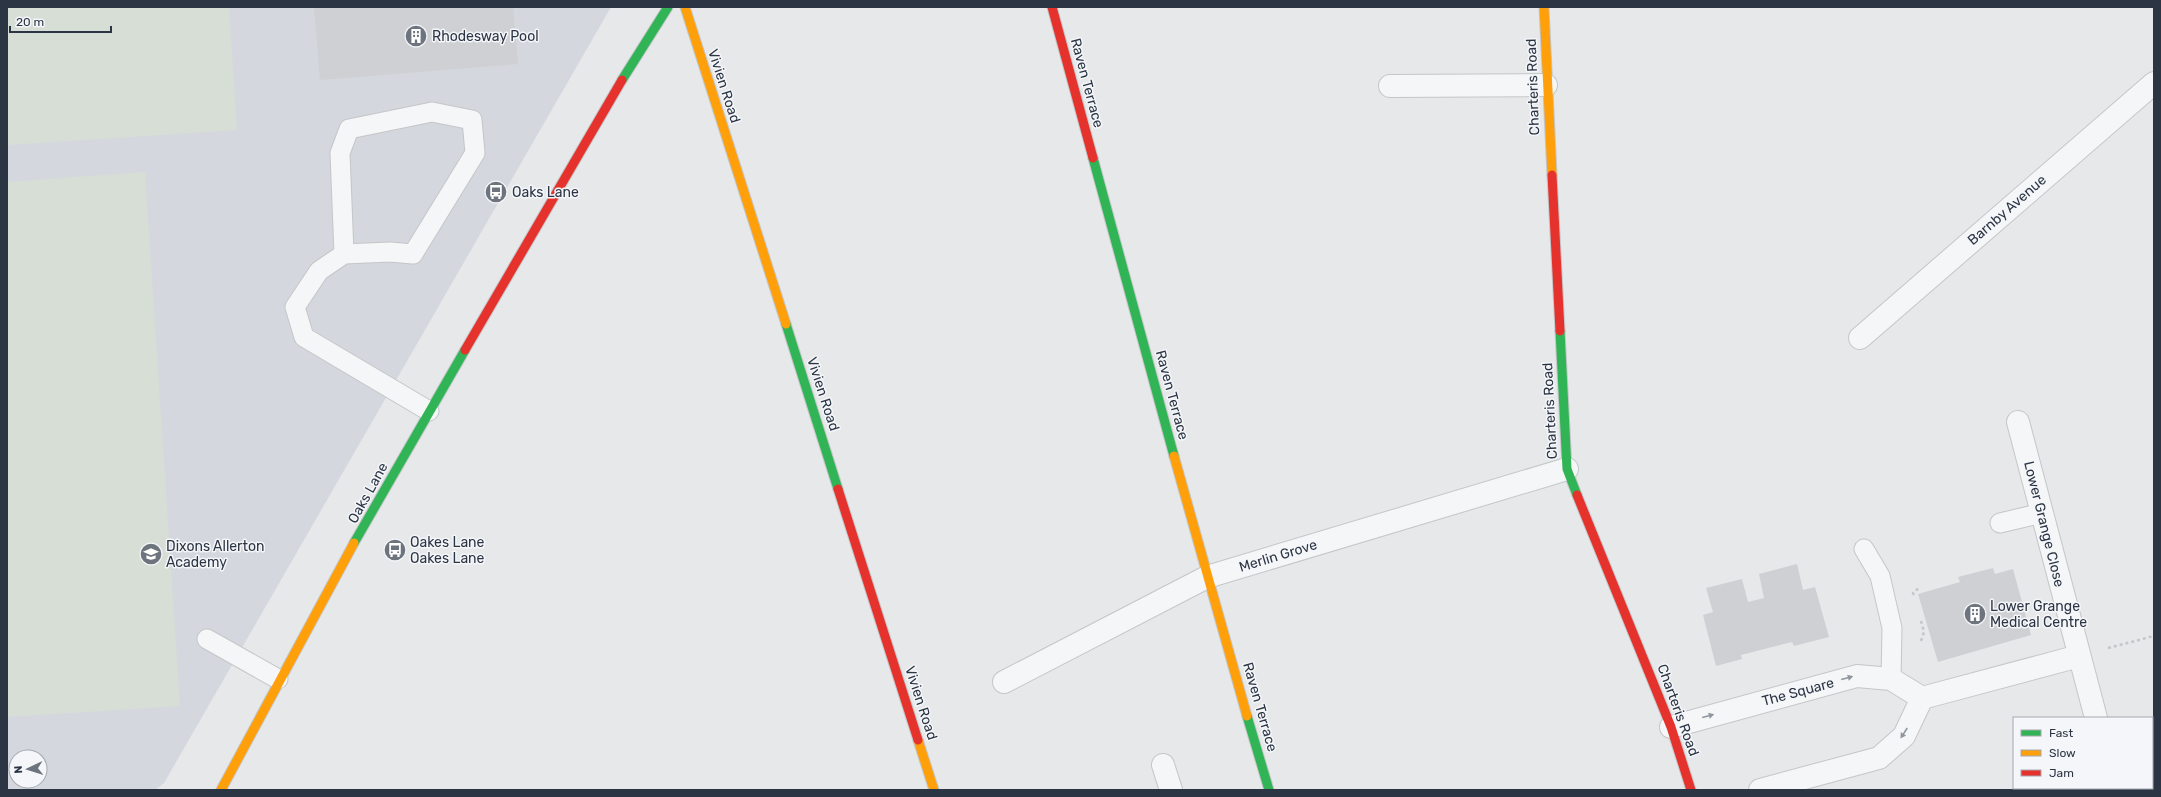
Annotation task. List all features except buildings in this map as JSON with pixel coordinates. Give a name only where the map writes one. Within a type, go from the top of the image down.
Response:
[{"type":"street","name":"Oaks Lane","points":[[221,790],[278,679],[429,411],[639,50],[668,7]]},
{"type":"street","name":"Vivien Road","points":[[685,7],[934,790]]},
{"type":"street","name":"Raven Terrace","points":[[1052,7],[1207,577],[1269,790]]},
{"type":"street","name":"Charteris Road","points":[[1544,7],[1546,86],[1567,469],[1671,727],[1691,790]]},
{"type":"street","name":"Barnby Avenue","points":[[1860,338],[2154,83]]},
{"type":"street","points":[[1390,86],[1546,86]]},
{"type":"street","name":"Lower Grange Close","points":[[2018,422],[2096,717]]},
{"type":"street","name":"Merlin Grove","points":[[1004,682],[1207,577],[1567,469]]},
{"type":"street","points":[[1760,790],[1879,758],[1904,736],[1922,698],[2079,656]]},
{"type":"street","name":"The Square","points":[[1671,727],[1857,676],[1891,679],[1922,698]]},
{"type":"street","points":[[1163,765],[1170,790]]},
{"type":"lane","points":[[344,254],[340,153],[349,129],[432,112],[472,120],[475,153],[413,254],[390,252],[344,254],[320,271],[295,307],[304,337],[429,411]]},
{"type":"lane","points":[[2000,523],[2042,513]]},
{"type":"lane","points":[[1864,549],[1880,576],[1892,628],[1891,679]]},
{"type":"lane","points":[[207,638],[278,679]]},
{"type":"path","points":[[2079,656],[2154,636]]},
{"type":"shaded area","name":"Dixons Allerton Academy","points":[[7,7],[611,7],[164,783],[155,790],[7,790]]},
{"type":"shaded area","points":[[7,7],[229,7],[237,130],[7,145]]},
{"type":"shaded area","points":[[145,172],[180,706],[7,717],[7,182]]},
{"type":"traffic: fast","points":[[622,80],[668,7]]},
{"type":"traffic: fast","points":[[1093,158],[1174,456]]},
{"type":"traffic: fast","points":[[786,324],[838,489]]},
{"type":"traffic: fast","points":[[1560,331],[1567,469],[1577,495]]},
{"type":"traffic: fast","points":[[354,543],[465,350]]},
{"type":"traffic: fast","points":[[1247,716],[1269,790]]},
{"type":"traffic: slow","points":[[685,7],[786,324]]},
{"type":"traffic: slow","points":[[1544,7],[1552,175]]},
{"type":"traffic: slow","points":[[1174,456],[1247,716]]},
{"type":"traffic: slow","points":[[221,790],[354,543]]},
{"type":"traffic: slow","points":[[918,740],[934,790]]},
{"type":"traffic: jam","points":[[1052,7],[1093,158]]},
{"type":"traffic: jam","points":[[465,350],[622,80]]},
{"type":"traffic: jam","points":[[1552,175],[1560,331]]},
{"type":"traffic: jam","points":[[838,489],[918,740]]},
{"type":"traffic: jam","points":[[1577,495],[1671,727],[1691,790]]},
{"type":"place","name":"Rhodesway Pool","points":[[416,36]]},
{"type":"place","name":"Oaks Lane","points":[[496,192]]},
{"type":"place","name":"Oakes Lane Oakes Lane","points":[[395,550]]},
{"type":"place","name":"Dixons Allerton Academy","points":[[151,554]]},
{"type":"place","name":"Lower Grange Medical Centre","points":[[1975,614]]}]
